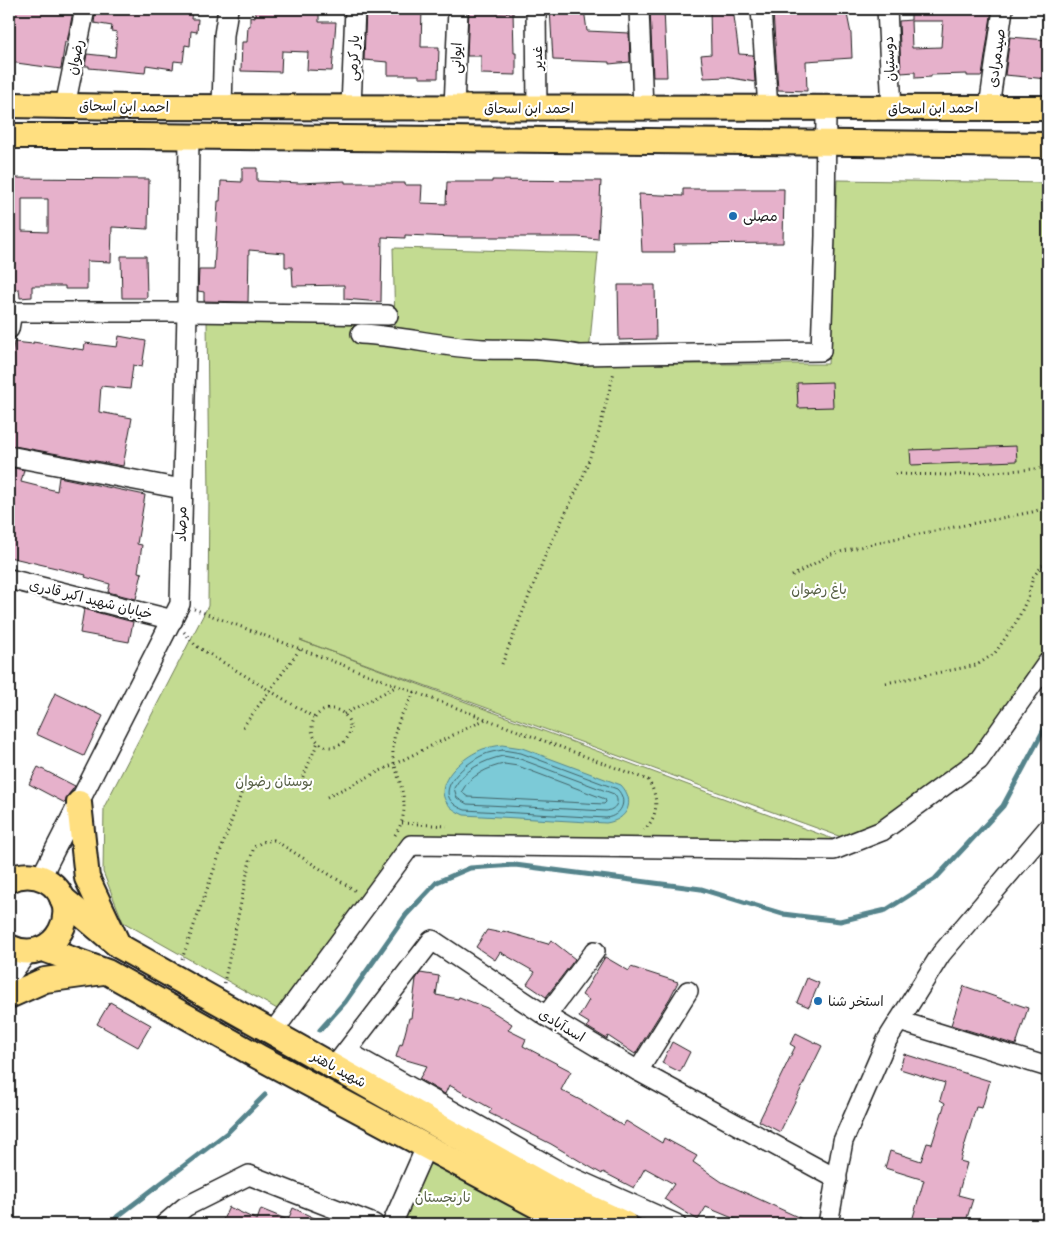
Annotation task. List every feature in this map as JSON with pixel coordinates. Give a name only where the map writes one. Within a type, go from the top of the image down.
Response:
[{"type":"main road","name":"احمد ابن اسحاق","points":[[9,105],[454,108],[1048,108]]},
{"type":"main road","points":[[9,136],[189,136],[1048,145]]},
{"type":"main road","points":[[79,803],[87,878],[119,946]]},
{"type":"main road","points":[[9,879],[31,875],[41,878]]},
{"type":"main road","name":"شهید باهنر","points":[[41,878],[57,889],[62,898],[119,946],[272,1033],[341,1059],[558,1193],[625,1224]]},
{"type":"main road","points":[[27,950],[57,938],[65,922],[62,898]]},
{"type":"main road","name":"شهید باهنر","points":[[27,950],[107,972],[259,1057],[571,1224]]},
{"type":"main road","points":[[9,996],[45,980],[107,972]]},
{"type":"street","name":"رضوان","points":[[65,106],[86,9]]},
{"type":"street","points":[[222,107],[224,36],[228,9]]},
{"type":"street","name":"یار کرمی","points":[[351,107],[355,9]]},
{"type":"street","name":"ایوانی","points":[[454,108],[458,9]]},
{"type":"street","name":"غدیر","points":[[536,9],[537,108]]},
{"type":"street","points":[[638,9],[643,108]]},
{"type":"street","points":[[761,9],[768,108]]},
{"type":"street","name":"دوستیان","points":[[887,9],[892,109]]},
{"type":"street","name":"صیدمرادی","points":[[989,107],[1003,9]]},
{"type":"street","points":[[361,334],[483,349],[555,350],[579,355],[821,352],[826,108]]},
{"type":"street","name":"مرصاد","points":[[41,878],[176,612],[187,312],[189,136]]},
{"type":"street","points":[[10,317],[187,312],[388,315]]},
{"type":"street","points":[[9,456],[182,489]]},
{"type":"street","name":"خیابان شهید اکبر قادری","points":[[9,579],[176,612]]},
{"type":"street","points":[[272,1033],[411,845],[834,850],[882,831],[979,760],[1048,662]]},
{"type":"street","points":[[828,1224],[843,1141],[887,1040],[941,954],[1048,828]]},
{"type":"street","name":"اسدآبادی","points":[[341,1059],[432,940],[546,1016],[638,1070],[837,1179]]},
{"type":"street","points":[[9,977],[27,950]]},
{"type":"street","points":[[546,1016],[595,951]]},
{"type":"street","points":[[638,1070],[688,991]]},
{"type":"street","points":[[899,1021],[1048,1067]]},
{"type":"street","points":[[341,1059],[562,1173],[676,1224]]},
{"type":"street","points":[[392,1224],[426,1147]]},
{"type":"street","points":[[165,1224],[185,1207],[249,1175],[374,1224]]},
{"type":"path","points":[[502,664],[547,551],[582,479],[598,435],[618,354]]},
{"type":"path","points":[[895,474],[953,475],[1048,468]]},
{"type":"path","points":[[792,576],[831,554],[893,539],[1032,512],[1048,507]]},
{"type":"path","points":[[886,683],[977,665],[995,653],[1017,620],[1028,597],[1033,577],[1048,559]]},
{"type":"path","points":[[176,612],[300,649],[648,780],[654,789],[656,811],[652,821],[640,832]]},
{"type":"path","points":[[176,612],[196,646],[315,718]]},
{"type":"path","points":[[243,726],[300,649]]},
{"type":"path","points":[[344,714],[398,686]]},
{"type":"path","points":[[392,840],[402,823],[404,794],[393,759],[396,729],[400,716],[415,692]]},
{"type":"path","points":[[332,708],[344,714],[350,725],[347,738],[343,743],[330,747],[318,742],[312,730],[315,718],[325,710],[332,708]]},
{"type":"path","points":[[327,797],[486,719]]},
{"type":"path","points":[[303,777],[318,742]]},
{"type":"path","points":[[175,978],[245,783]]},
{"type":"path","points":[[402,823],[451,827]]},
{"type":"path","points":[[220,1003],[254,847],[262,842],[274,840],[356,890],[359,885]]},
{"type":"green space","name":"باغ رضوان","points":[[837,180],[1048,183],[1048,647],[979,760],[855,842],[300,640],[838,841],[407,836],[398,845],[319,972],[279,1010],[123,922],[103,872],[104,807],[208,606],[207,321],[395,326],[393,248],[598,253],[588,364],[828,364]]},
{"type":"green space","name":"نارنجستان","points":[[428,1158],[535,1218],[547,1224],[403,1224]]},
{"type":"water","points":[[502,745],[522,748],[621,785],[628,797],[627,809],[620,818],[606,823],[464,815],[451,807],[444,799],[443,789],[446,779],[453,770],[472,754],[483,749]]},
{"type":"building","points":[[9,9],[73,11],[67,42],[65,42],[61,69],[9,62]]},
{"type":"building","points":[[96,9],[192,9],[191,19],[198,19],[197,32],[191,31],[190,46],[185,45],[183,62],[174,61],[173,69],[146,65],[145,73],[89,68],[89,66],[85,66],[87,54],[115,57],[117,32],[111,31],[112,26],[94,23]]},
{"type":"building","points":[[255,9],[319,9],[319,22],[336,22],[332,71],[307,70],[308,52],[282,51],[281,72],[241,71],[242,42],[247,42],[250,17],[255,18]]},
{"type":"building","points":[[366,9],[422,9],[421,47],[439,47],[438,78],[419,78],[419,75],[388,75],[388,62],[364,60]]},
{"type":"building","points":[[469,9],[496,9],[496,13],[513,12],[516,75],[481,74],[481,56],[467,56]]},
{"type":"building","points":[[550,9],[584,9],[587,31],[629,33],[630,62],[609,64],[609,62],[553,60]]},
{"type":"building","points":[[650,9],[664,9],[667,77],[653,77]]},
{"type":"building","points":[[710,9],[733,9],[739,54],[753,55],[755,82],[726,77],[704,78],[701,55],[711,54]]},
{"type":"building","points":[[777,9],[846,9],[851,34],[852,58],[806,61],[807,91],[778,90],[773,12],[778,12]]},
{"type":"building","points":[[911,9],[992,9],[982,76],[967,76],[967,74],[931,75],[931,77],[915,78],[915,72],[901,73],[899,21],[911,20]],"holes":[[[911,21],[943,21],[941,47],[912,48]]]},
{"type":"building","points":[[1010,37],[1048,40],[1047,79],[1005,75]]},
{"type":"building","points":[[242,168],[257,168],[257,181],[300,183],[345,181],[345,183],[405,183],[405,185],[422,185],[421,203],[446,204],[447,182],[492,182],[492,180],[601,181],[598,239],[578,237],[405,235],[405,238],[382,237],[381,302],[344,299],[344,285],[293,286],[292,267],[285,267],[285,253],[249,250],[248,302],[204,301],[204,292],[198,291],[199,270],[214,270],[221,181],[242,182]]},
{"type":"building","points":[[9,178],[149,179],[148,229],[112,227],[111,262],[87,261],[87,289],[65,289],[65,286],[32,286],[32,297],[20,298],[19,289],[9,290]],"holes":[[[22,199],[48,199],[48,232],[22,231]]]},
{"type":"building","name":"مصلی","points":[[683,189],[784,189],[783,243],[674,244],[675,252],[642,252],[639,194],[683,196]]},
{"type":"building","points":[[121,256],[146,256],[147,298],[122,298]]},
{"type":"building","points":[[618,285],[655,285],[656,339],[619,340]]},
{"type":"building","points":[[119,336],[146,341],[142,367],[133,365],[130,389],[101,386],[99,412],[132,418],[123,466],[9,445],[9,370],[14,342],[33,344],[33,342],[84,350],[85,343],[117,347]]},
{"type":"building","points":[[832,382],[833,407],[798,408],[797,383]]},
{"type":"building","points":[[1016,446],[1017,461],[911,465],[910,450]]},
{"type":"building","points":[[9,467],[24,470],[21,482],[57,491],[59,477],[145,495],[137,544],[142,545],[138,572],[142,573],[136,599],[108,592],[110,584],[85,577],[86,575],[9,557]]},
{"type":"building","points":[[84,609],[133,622],[129,642],[80,633]]},
{"type":"building","points":[[55,693],[103,716],[84,756],[36,734]]},
{"type":"building","points":[[38,767],[75,786],[65,803],[29,784]]},
{"type":"building","points":[[487,930],[502,933],[503,931],[548,944],[551,940],[575,959],[546,997],[527,984],[535,972],[500,952],[495,960],[476,947]]},
{"type":"building","points":[[605,957],[629,971],[631,967],[678,982],[635,1054],[608,1036],[607,1039],[587,1027],[589,1023],[579,1017],[589,1000],[582,995]]},
{"type":"building","points":[[420,973],[439,976],[436,995],[458,999],[459,997],[487,1008],[512,1024],[508,1030],[526,1039],[523,1046],[571,1071],[561,1090],[623,1126],[626,1121],[662,1143],[664,1138],[697,1156],[693,1162],[722,1182],[813,1224],[747,1224],[706,1207],[698,1220],[664,1199],[674,1184],[645,1168],[634,1188],[603,1172],[602,1174],[551,1144],[489,1113],[492,1109],[449,1085],[445,1094],[419,1079],[427,1066],[396,1057],[400,1044],[402,1045],[409,1018],[411,1018],[416,979]]},
{"type":"building","points":[[807,978],[819,983],[809,1007],[797,1002]]},
{"type":"building","points":[[964,986],[1028,1008],[1016,1045],[951,1025]]},
{"type":"building","points":[[110,1002],[151,1025],[138,1047],[97,1024]]},
{"type":"building","points":[[796,1033],[822,1046],[780,1132],[759,1121],[795,1047],[790,1044]]},
{"type":"building","points":[[672,1042],[690,1052],[680,1072],[662,1063]]},
{"type":"building","points":[[904,1054],[990,1081],[982,1108],[976,1107],[960,1161],[967,1163],[958,1195],[973,1199],[965,1224],[911,1224],[924,1180],[885,1168],[890,1151],[921,1161],[927,1143],[932,1144],[945,1103],[940,1100],[945,1083],[900,1069]]},
{"type":"building","points":[[229,1207],[257,1220],[261,1209],[288,1220],[293,1208],[327,1224],[221,1224]]},
{"type":"waterway","points":[[320,1030],[345,1002],[406,915],[437,882],[470,868],[515,865],[701,889],[783,914],[840,921],[886,910],[935,879],[1003,806],[1048,722]]},
{"type":"waterway","points":[[111,1224],[118,1216],[227,1133],[265,1095]]},
{"type":"place","name":"مصلی","points":[[733,216]]},
{"type":"place","name":"استخر شنا","points":[[818,1001]]},
{"type":"park label","name":"بوستان رضوان","points":[[274,781]]}]
